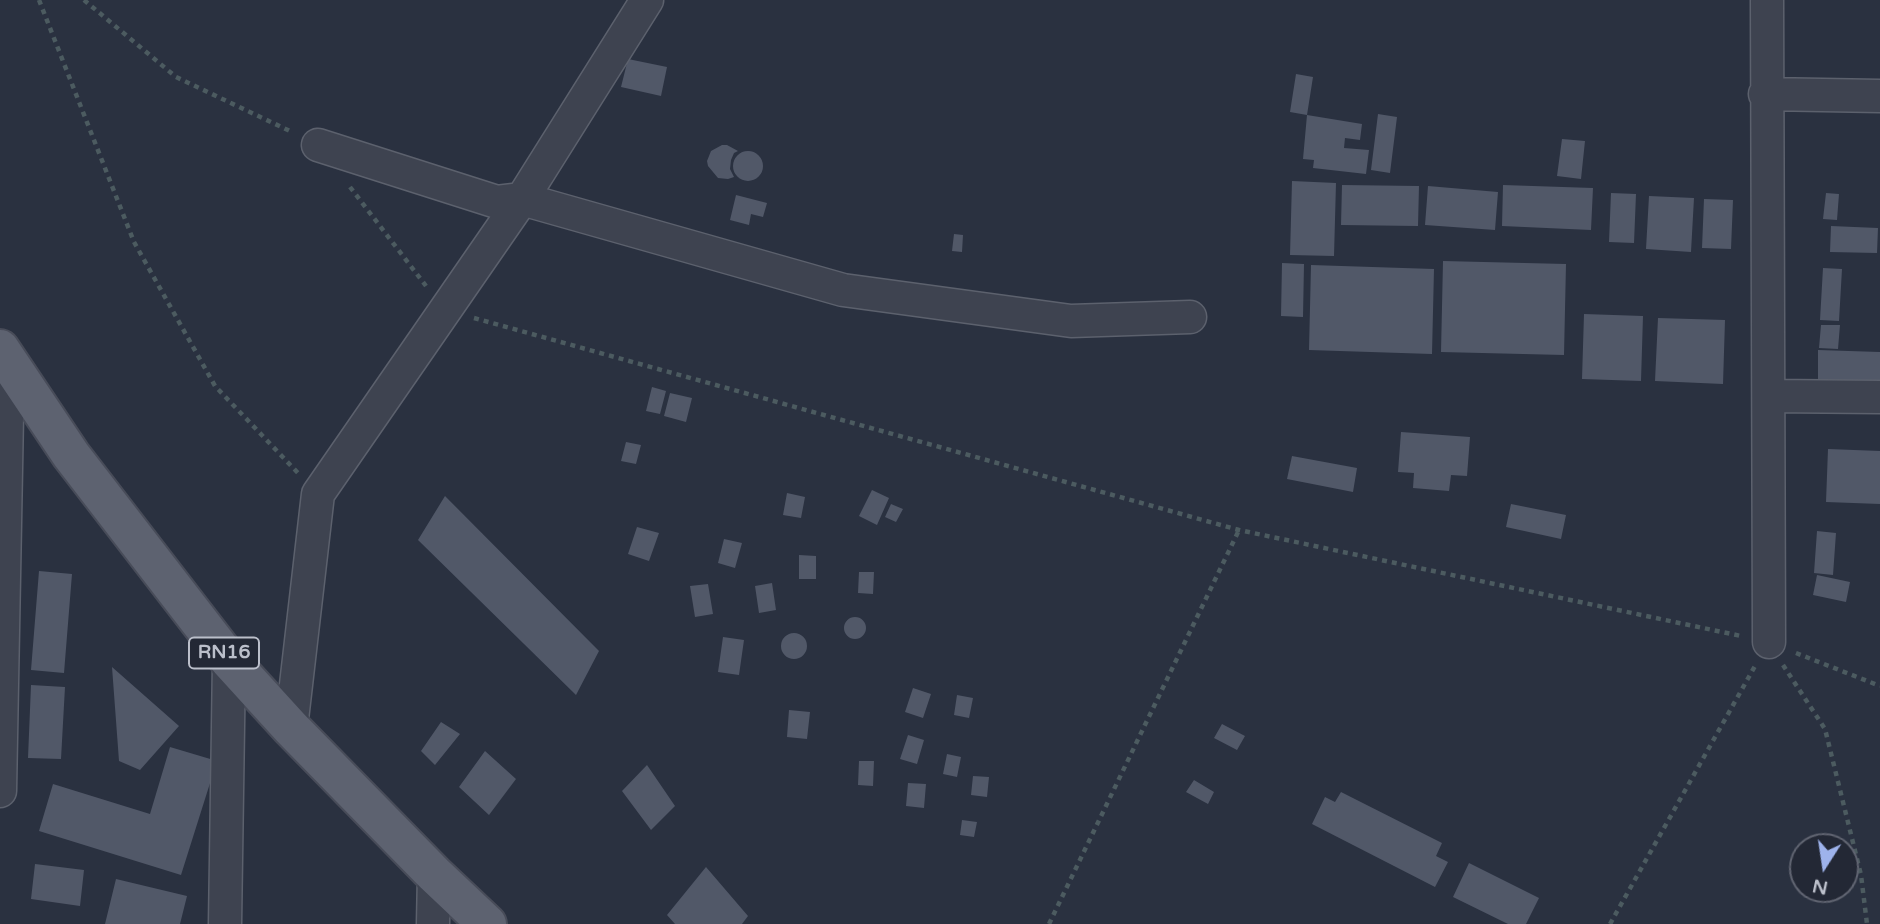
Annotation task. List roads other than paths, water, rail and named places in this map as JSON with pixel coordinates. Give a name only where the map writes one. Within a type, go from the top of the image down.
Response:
[{"type":"main road","name":"RN16","points":[[4,355],[71,455],[229,660],[291,728],[434,874],[487,924]]},
{"type":"street","points":[[291,728],[318,494],[522,199],[647,0]]},
{"type":"street","points":[[1767,0],[1765,94],[1769,642]]},
{"type":"street","points":[[1765,94],[1880,96]]},
{"type":"street","points":[[318,145],[498,202],[522,199],[843,290],[1071,321],[1190,317]]},
{"type":"street","points":[[0,791],[4,355]]},
{"type":"street","points":[[1769,397],[1880,397]]},
{"type":"street","points":[[225,924],[229,660]]},
{"type":"street","points":[[433,924],[434,874]]}]
